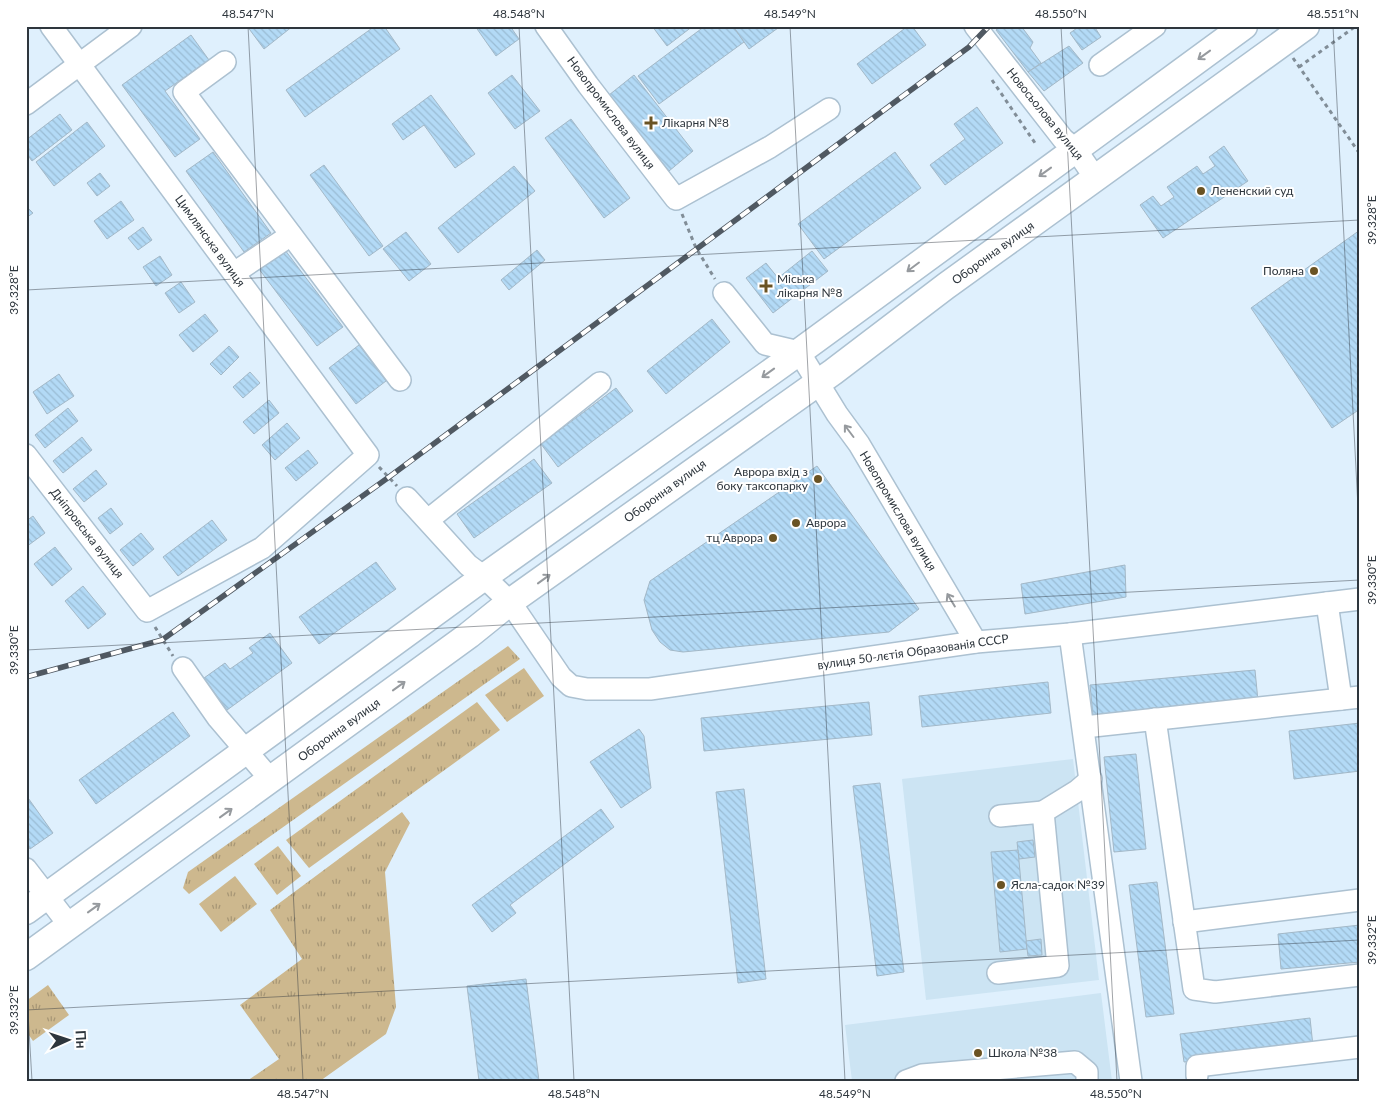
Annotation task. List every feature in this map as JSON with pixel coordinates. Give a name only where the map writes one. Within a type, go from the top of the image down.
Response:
[{"type":"main road","points":[[26,911],[484,577],[799,352],[930,254],[1076,150],[1244,26]]},
{"type":"main road","name":"Оборонна вулиця","points":[[26,957],[469,635],[510,602],[817,382],[1306,26]]},
{"type":"street","name":"Цимлянська вулиця","points":[[51,26],[368,455]]},
{"type":"street","points":[[26,104],[131,26]]},
{"type":"street","name":"Новосьолова вулиця","points":[[975,26],[1063,139],[1076,150],[1096,179]]},
{"type":"street","points":[[1100,65],[1155,26]]},
{"type":"street","name":"Новопромислова вулиця","points":[[549,27],[588,85],[676,199]]},
{"type":"street","points":[[225,62],[184,92],[400,380]]},
{"type":"street","points":[[676,199],[770,147],[829,109]]},
{"type":"street","points":[[234,273],[291,235]]},
{"type":"street","points":[[724,293],[765,344],[799,352]]},
{"type":"street","name":"Новопромислова вулиця","points":[[799,352],[837,414],[859,444],[976,642]]},
{"type":"street","points":[[428,520],[600,382]]},
{"type":"street","name":"Дніпровська вулиця","points":[[26,455],[148,611]]},
{"type":"street","points":[[148,611],[262,548],[368,455]]},
{"type":"street","name":"вулиця 50-лєтія Образованія СССР","points":[[407,498],[468,565],[484,577],[510,602],[560,677],[571,686],[587,689],[650,690],[976,642],[1070,634],[1360,599]]},
{"type":"street","points":[[1084,726],[1350,698],[1327,603]]},
{"type":"street","points":[[1070,634],[1131,1081]]},
{"type":"street","points":[[182,668],[218,718],[271,780]]},
{"type":"street","points":[[1155,719],[1194,989],[1215,992],[1360,976]]},
{"type":"street","points":[[1000,816],[1042,812],[1077,791],[1091,779]]},
{"type":"street","points":[[998,972],[1058,966],[1042,812]]},
{"type":"street","points":[[26,869],[48,895],[70,926]]},
{"type":"street","points":[[1184,922],[1360,900]]},
{"type":"street","points":[[1197,1076],[1197,1066],[1360,1047]]},
{"type":"street","points":[[906,1081],[922,1075],[1075,1062],[1086,1072],[1087,1081]]},
{"type":"path","points":[[1299,67],[1356,26]]},
{"type":"path","points":[[1283,43],[1360,154]]},
{"type":"path","points":[[991,79],[1035,143]]},
{"type":"path","points":[[676,199],[696,248],[724,293]]},
{"type":"path","points":[[368,455],[407,498]]},
{"type":"path","points":[[148,611],[162,640],[182,668]]},
{"type":"shaded area","name":"Ясла-садок №39","points":[[1073,759],[1099,980],[926,1000],[902,779]]},
{"type":"shaded area","name":"Школа №38","points":[[1101,993],[1112,1081],[852,1081],[845,1025]]},
{"type":"green space","points":[[508,646],[520,659],[189,894],[183,888],[188,872]]},
{"type":"green space","points":[[524,668],[544,696],[507,722],[485,695]]},
{"type":"green space","points":[[477,702],[500,730],[309,868],[286,840]]},
{"type":"green space","points":[[402,812],[410,823],[385,872],[396,1007],[386,1034],[320,1081],[247,1081],[279,1059],[240,1005],[302,959],[270,910]]},
{"type":"green space","points":[[278,846],[301,876],[277,895],[254,864]]},
{"type":"green space","points":[[235,876],[257,904],[221,932],[199,904]]},
{"type":"green space","points":[[48,985],[69,1015],[33,1041],[26,1031],[26,1001]]},
{"type":"building","points":[[247,26],[293,26],[264,49]]},
{"type":"building","points":[[375,26],[384,26],[400,49],[305,117],[286,90]]},
{"type":"building","points":[[475,26],[510,26],[519,39],[496,56]]},
{"type":"building","points":[[652,26],[693,26],[667,46]]},
{"type":"building","points":[[705,26],[733,26],[744,42],[659,104],[638,76]]},
{"type":"building","points":[[733,26],[777,26],[778,28],[749,49]]},
{"type":"building","points":[[908,26],[912,26],[926,45],[872,84],[857,64]]},
{"type":"building","points":[[1000,26],[1021,26],[1033,42],[1030,48],[1041,63],[1028,72],[996,30]]},
{"type":"building","points":[[1080,26],[1094,26],[1101,37],[1082,50],[1070,33]]},
{"type":"building","points":[[191,35],[209,60],[165,91],[200,139],[175,157],[122,85]]},
{"type":"building","points":[[1069,46],[1083,63],[1044,91],[1028,72]]},
{"type":"building","points":[[512,75],[540,111],[515,129],[488,93]]},
{"type":"building","name":"Лікарня №8","points":[[634,75],[693,151],[669,171],[609,95]]},
{"type":"building","points":[[431,95],[475,154],[455,168],[424,125],[403,140],[392,124]]},
{"type":"building","points":[[977,107],[1003,143],[945,185],[930,165],[965,139],[954,124]]},
{"type":"building","points":[[60,114],[72,130],[32,161],[26,153],[26,140]]},
{"type":"building","points":[[571,119],[630,198],[604,218],[545,138]]},
{"type":"building","points":[[87,122],[105,146],[54,186],[36,162]]},
{"type":"building","name":"Лененский суд","points":[[1224,146],[1248,181],[1163,238],[1140,205],[1153,196],[1161,206],[1174,197],[1167,187],[1197,166],[1203,174],[1215,166],[1209,157]]},
{"type":"building","points":[[213,152],[271,233],[244,252],[186,171]]},
{"type":"building","points":[[895,152],[921,188],[824,259],[798,224]]},
{"type":"building","points":[[324,165],[383,246],[369,256],[310,175]]},
{"type":"building","points":[[514,166],[535,191],[458,253],[438,228]]},
{"type":"building","points":[[100,173],[110,186],[97,196],[87,183]]},
{"type":"building","points":[[121,201],[134,220],[107,239],[94,221]]},
{"type":"building","points":[[26,206],[33,213],[26,218]]},
{"type":"building","points":[[143,227],[152,240],[138,250],[128,238]]},
{"type":"building","points":[[1360,230],[1360,409],[1332,428],[1251,308]]},
{"type":"building","points":[[406,232],[431,264],[409,281],[383,249]]},
{"type":"building","points":[[285,250],[343,327],[317,346],[259,269]]},
{"type":"building","points":[[537,250],[545,260],[509,290],[501,280]]},
{"type":"building","points":[[812,251],[828,271],[773,313],[746,278],[766,263],[778,278]]},
{"type":"building","points":[[160,256],[172,275],[156,286],[143,267]]},
{"type":"building","points":[[181,282],[195,302],[179,313],[165,293]]},
{"type":"building","points":[[205,314],[218,331],[193,352],[179,335]]},
{"type":"building","points":[[712,319],[730,342],[666,394],[647,371]]},
{"type":"building","points":[[359,345],[386,381],[356,404],[329,368]]},
{"type":"building","points":[[229,346],[239,357],[221,375],[210,364]]},
{"type":"building","points":[[250,372],[260,383],[243,398],[233,387]]},
{"type":"building","points":[[59,374],[74,396],[47,414],[33,392]]},
{"type":"building","points":[[616,388],[633,411],[558,467],[541,444]]},
{"type":"building","points":[[269,400],[279,413],[254,434],[243,422]]},
{"type":"building","points":[[68,408],[78,421],[45,448],[35,435]]},
{"type":"building","points":[[287,423],[300,438],[275,460],[262,445]]},
{"type":"building","points":[[82,437],[92,450],[63,473],[53,461]]},
{"type":"building","points":[[308,450],[318,463],[296,481],[285,468]]},
{"type":"building","points":[[534,459],[552,483],[474,538],[457,514]]},
{"type":"building","name":"Аврора","points":[[817,466],[919,609],[889,632],[683,652],[670,650],[660,642],[652,630],[644,600],[650,581]]},
{"type":"building","points":[[96,470],[107,484],[84,502],[73,489]]},
{"type":"building","points":[[111,508],[123,524],[110,534],[98,518]]},
{"type":"building","points":[[33,516],[45,533],[26,547],[26,521]]},
{"type":"building","points":[[212,520],[227,540],[178,576],[163,557]]},
{"type":"building","points":[[141,533],[154,549],[133,566],[120,550]]},
{"type":"building","points":[[55,547],[72,569],[52,586],[34,564]]},
{"type":"building","points":[[376,562],[396,589],[319,644],[299,617]]},
{"type":"building","points":[[1125,565],[1126,597],[1025,614],[1021,584]]},
{"type":"building","points":[[83,586],[106,614],[88,629],[65,601]]},
{"type":"building","points":[[270,633],[292,663],[227,710],[204,678],[225,663],[230,669],[253,653],[249,648]]},
{"type":"building","points":[[1255,670],[1258,701],[1093,716],[1090,685]]},
{"type":"building","points":[[1048,682],[1051,713],[922,727],[919,696]]},
{"type":"building","points":[[869,702],[872,735],[704,751],[701,718]]},
{"type":"building","points":[[173,712],[190,736],[96,804],[79,780]]},
{"type":"building","points":[[1360,723],[1360,771],[1294,779],[1289,731]]},
{"type":"building","points":[[639,729],[644,736],[651,788],[621,808],[590,762]]},
{"type":"building","points":[[1136,754],[1146,849],[1114,852],[1104,757]]},
{"type":"building","points":[[880,783],[904,972],[877,976],[853,786]]},
{"type":"building","points":[[744,789],[766,979],[738,983],[716,792]]},
{"type":"building","points":[[26,795],[53,833],[30,849],[26,843]]},
{"type":"building","points":[[601,809],[614,827],[510,905],[516,913],[492,932],[472,905]]},
{"type":"building","points":[[1033,840],[1035,857],[1019,859],[1017,842]]},
{"type":"building","points":[[1018,850],[1027,949],[1000,952],[991,852]]},
{"type":"building","points":[[1157,882],[1174,1014],[1146,1017],[1129,885]]},
{"type":"building","points":[[1360,925],[1360,962],[1281,969],[1278,934]]},
{"type":"building","points":[[1041,939],[1042,955],[1028,956],[1026,941]]},
{"type":"building","points":[[526,979],[539,1081],[479,1081],[467,986]]},
{"type":"building","points":[[1310,1018],[1313,1046],[1184,1062],[1180,1034]]},
{"type":"railway","points":[[26,677],[162,640],[389,477],[969,47],[989,26]]},
{"type":"place","name":"Лікарня №8","points":[[651,123]]},
{"type":"place","name":"Лененский суд","points":[[1201,191]]},
{"type":"place","name":"Поляна","points":[[1314,271]]},
{"type":"place","name":"Міська лікарня №8","points":[[766,286]]},
{"type":"place","name":"Аврора вхід з боку таксопарку","points":[[818,479]]},
{"type":"place","name":"Аврора","points":[[796,523]]},
{"type":"place","name":"тц Аврора","points":[[773,538]]},
{"type":"place","name":"Ясла-садок №39","points":[[1001,885]]},
{"type":"place","name":"Школа №38","points":[[978,1053]]}]
